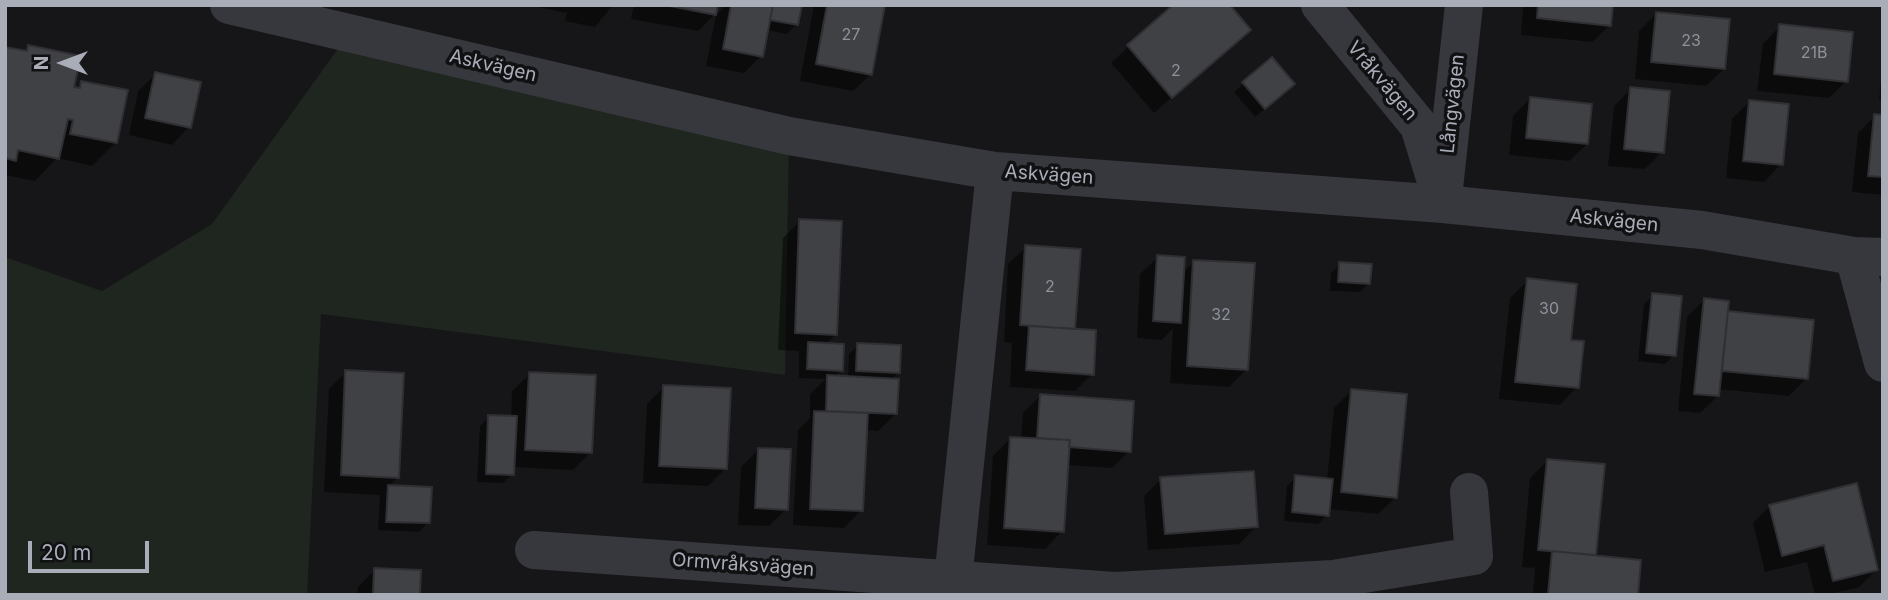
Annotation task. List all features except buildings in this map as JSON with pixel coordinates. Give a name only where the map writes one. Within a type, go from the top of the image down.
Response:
[{"type":"street","name":"Askvägen","points":[[229,5],[789,136],[995,171],[1443,204],[1702,230],[1868,256]]},
{"type":"street","name":"Vråkvägen","points":[[1320,5],[1419,126],[1443,204]]},
{"type":"street","name":"Långvägen","points":[[1443,204],[1464,5]]},
{"type":"street","points":[[953,580],[995,171]]},
{"type":"street","points":[[1868,256],[1883,363]]},
{"type":"street","name":"Ormvråksvägen","points":[[534,550],[1115,591],[1333,579],[1474,556],[1469,492]]},
{"type":"shaded area","points":[[350,32],[789,136],[785,375],[321,314],[307,595],[5,595],[5,257],[102,291],[212,224]]}]
